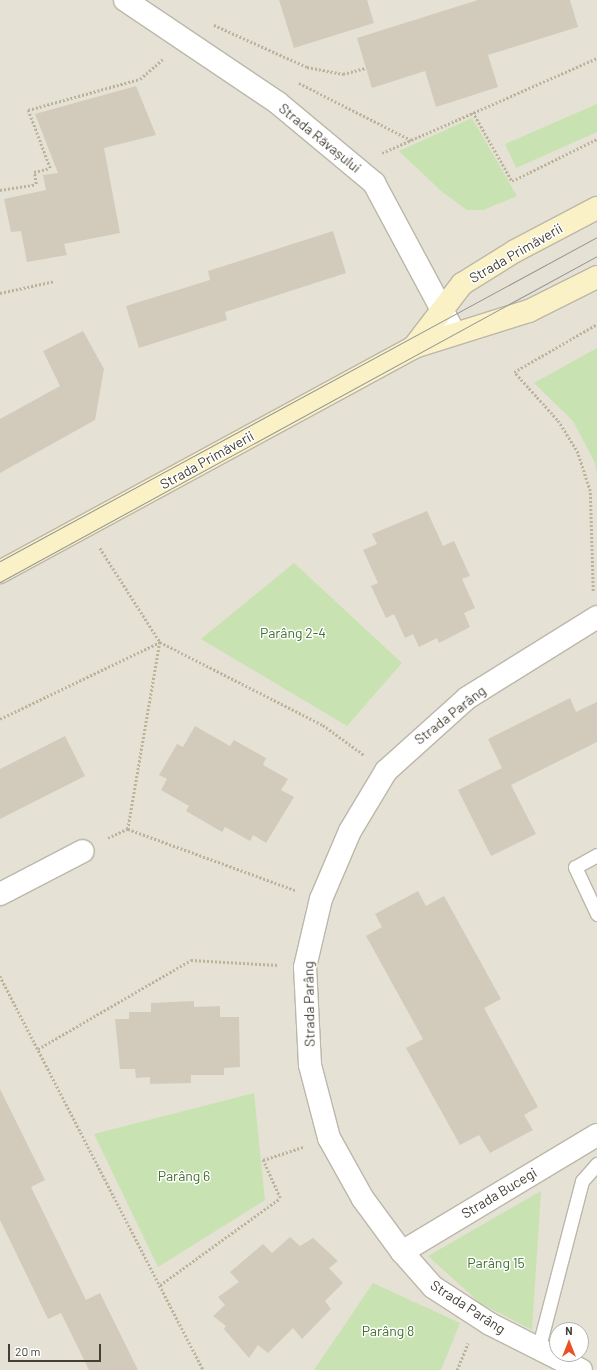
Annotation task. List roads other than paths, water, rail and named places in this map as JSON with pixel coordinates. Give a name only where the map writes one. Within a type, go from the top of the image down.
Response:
[{"type":"main road","name":"Strada Primăverii","points":[[414,347],[441,308],[476,274],[597,208]]},
{"type":"main road","name":"Strada Primăverii","points":[[0,572],[414,347],[454,332],[529,311],[597,277]]},
{"type":"street","name":"Strada Răvașului","points":[[124,0],[184,42],[278,104],[374,183],[454,332]]},
{"type":"street","name":"Strada Parâng","points":[[581,1370],[538,1350],[433,1287],[402,1252],[364,1199],[329,1138],[310,1065],[306,967],[321,899],[350,831],[386,770],[467,698],[595,618]]},
{"type":"street","points":[[0,894],[83,851]]},
{"type":"street","name":"Strada Bucegi","points":[[402,1252],[597,1135]]},
{"type":"lane","points":[[597,855],[575,867],[597,914]]},
{"type":"lane","points":[[538,1350],[582,1181],[597,1164]]},
{"type":"tram line","points":[[0,561],[597,237]]},
{"type":"tram line","points":[[0,582],[597,256]]},
{"type":"park label","name":"Parâng 2-4","points":[[293,633]]},
{"type":"park label","name":"Parâng 6","points":[[184,1176]]},
{"type":"park label","name":"Parâng 15","points":[[496,1263]]},
{"type":"park label","name":"Parâng 8","points":[[388,1331]]}]
